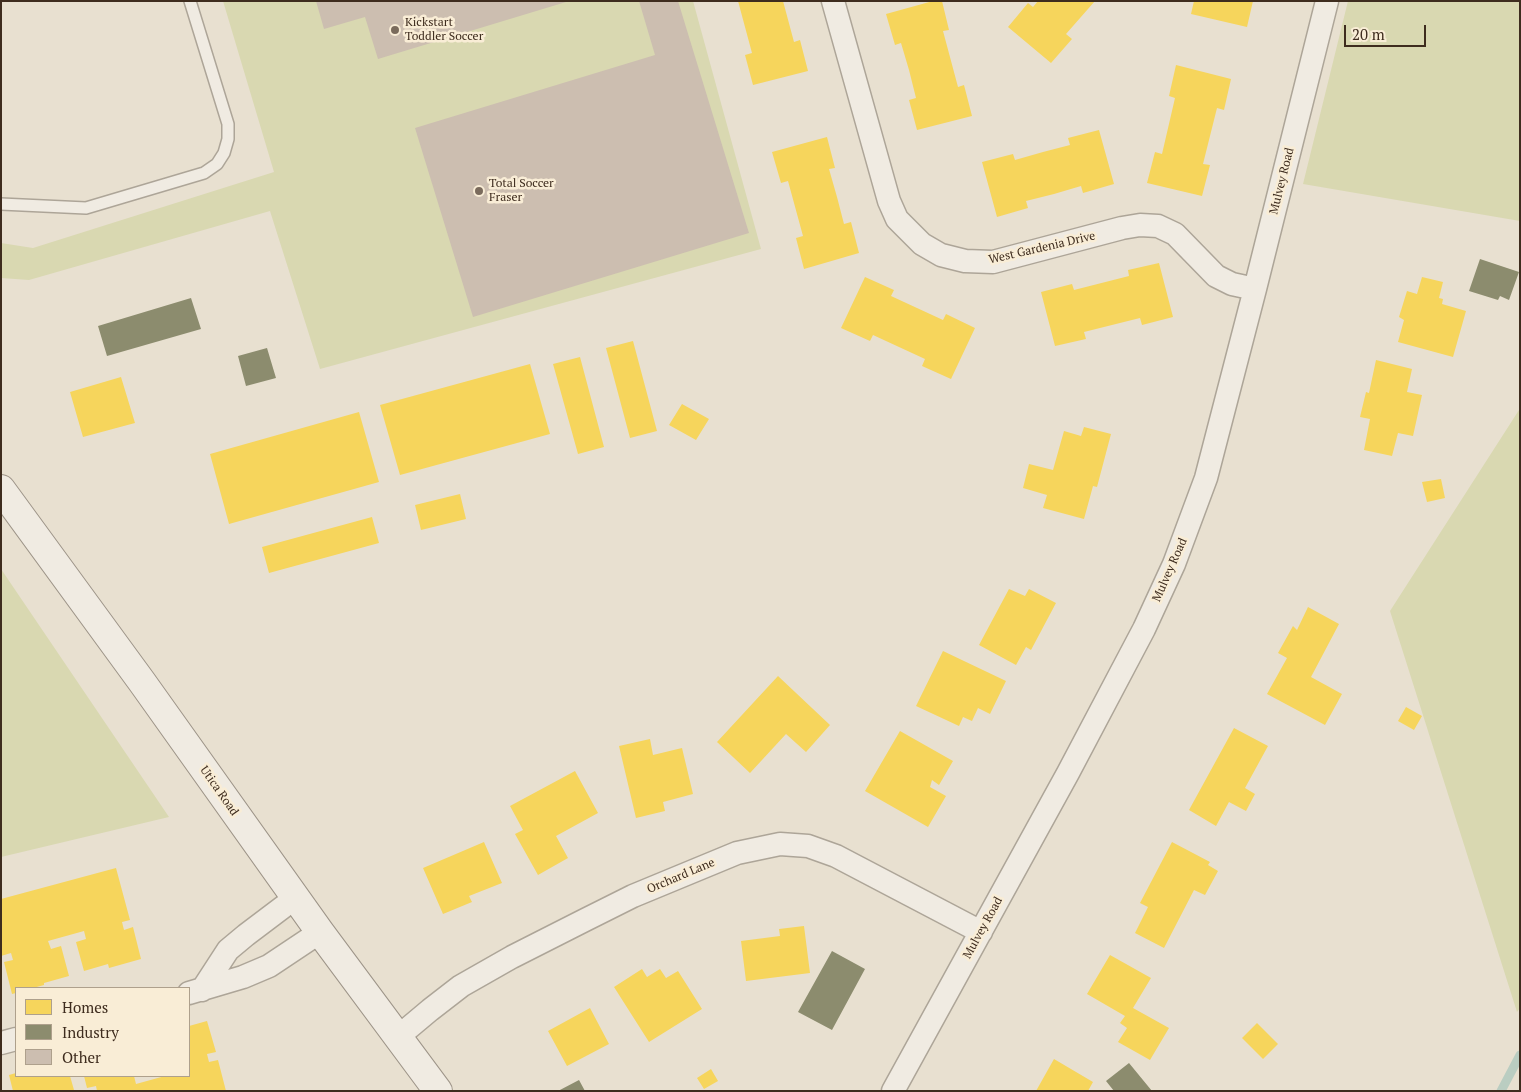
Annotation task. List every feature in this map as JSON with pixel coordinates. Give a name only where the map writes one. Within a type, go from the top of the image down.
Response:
[{"type":"main road","name":"Utica Road","points":[[1,489],[320,932],[438,1091]]},
{"type":"street","name":"West Gardenia Drive","points":[[833,1],[889,201],[896,218],[922,244],[940,255],[965,261],[993,262],[1122,228],[1140,225],[1158,226],[1175,234],[1216,276],[1232,284],[1255,289]]},
{"type":"street","name":"Mulvey Road","points":[[893,1091],[1077,756],[1144,629],[1174,564],[1206,478],[1327,1]]},
{"type":"street","name":"Orchard Lane","points":[[399,1036],[461,986],[512,957],[585,920],[633,896],[737,853],[780,844],[808,846],[836,856],[981,932]]},
{"type":"street","points":[[195,992],[228,950],[296,898]]},
{"type":"street","points":[[195,992],[269,966],[320,932]]},
{"type":"street","points":[[1,1043],[15,1039]]},
{"type":"lane","points":[[1,204],[86,208],[204,173],[217,164],[224,153],[228,139],[228,124],[190,1]]},
{"type":"green space","name":"Total Soccer Fraser","points":[[223,1],[693,1],[761,249],[320,369],[270,211],[29,280],[1,278],[1,243],[33,248],[274,172]]},
{"type":"green space","points":[[1348,1],[1520,1],[1520,221],[1303,184]]},
{"type":"green space","points":[[1520,406],[1520,1008],[1517,1012],[1390,611]]},
{"type":"green space","points":[[1,569],[169,817],[1,857]]},
{"type":"building: Homes","points":[[738,1],[783,1],[794,42],[800,40],[808,71],[753,85],[745,55],[752,53]]},
{"type":"building: Homes","points":[[933,1],[942,1],[949,30],[943,31],[958,87],[964,85],[972,116],[917,130],[909,100],[916,98],[909,70],[901,43],[895,45],[886,14]]},
{"type":"building: Homes","points":[[1038,1],[1095,1],[1066,34],[1072,39],[1051,63],[1008,27],[1028,3],[1033,7]]},
{"type":"building: Homes","points":[[1194,1],[1253,1],[1247,27],[1191,14]]},
{"type":"building: Homes","points":[[1176,65],[1231,79],[1224,110],[1217,108],[1203,164],[1210,165],[1202,196],[1147,183],[1155,152],[1162,154],[1175,98],[1169,96]]},
{"type":"building: Homes","points":[[1099,130],[1114,184],[1083,193],[1081,186],[1026,201],[1028,208],[997,217],[982,162],[1013,154],[1015,160],[1070,145],[1068,138]]},
{"type":"building: Homes","points":[[827,137],[835,168],[829,169],[844,224],[851,222],[859,253],[804,269],[796,238],[803,236],[788,181],[781,183],[772,152]]},
{"type":"building: Homes","points":[[1159,263],[1173,317],[1142,325],[1140,318],[1084,332],[1086,339],[1055,346],[1041,292],[1072,284],[1074,290],[1129,276],[1128,270]]},
{"type":"building: Homes","points":[[865,277],[894,290],[891,296],[943,320],[946,314],[975,328],[951,379],[922,366],[925,359],[873,335],[870,341],[841,328]]},
{"type":"building: Homes","points":[[1422,277],[1443,282],[1439,298],[1443,299],[1442,304],[1466,311],[1453,357],[1398,342],[1404,320],[1399,317],[1407,291],[1417,294]]},
{"type":"building: Homes","points":[[633,341],[657,431],[630,438],[606,348]]},
{"type":"building: Homes","points":[[580,357],[604,447],[578,454],[553,364]]},
{"type":"building: Homes","points":[[1376,360],[1412,369],[1407,392],[1422,395],[1413,436],[1398,433],[1392,456],[1364,450],[1370,419],[1360,417],[1366,392],[1369,393]]},
{"type":"building: Homes","points":[[530,364],[550,434],[400,475],[380,405]]},
{"type":"building: Homes","points":[[121,377],[135,423],[83,437],[70,392]]},
{"type":"building: Homes","points":[[682,404],[709,419],[696,440],[669,425]]},
{"type":"building: Homes","points":[[359,412],[379,482],[229,524],[210,454]]},
{"type":"building: Homes","points":[[1084,427],[1111,434],[1097,487],[1093,486],[1084,519],[1043,508],[1047,495],[1023,488],[1029,464],[1053,470],[1064,431],[1081,436]]},
{"type":"building: Homes","points":[[1441,479],[1445,498],[1427,502],[1422,482]]},
{"type":"building: Homes","points":[[460,494],[466,519],[421,530],[415,505]]},
{"type":"building: Homes","points":[[372,517],[379,543],[269,573],[262,547]]},
{"type":"building: Homes","points":[[1009,589],[1025,596],[1029,589],[1056,603],[1031,650],[1026,647],[1016,665],[979,645]]},
{"type":"building: Homes","points":[[1308,607],[1339,624],[1311,677],[1342,694],[1325,725],[1267,694],[1287,658],[1278,653],[1293,626],[1297,630]]},
{"type":"building: Homes","points":[[943,651],[1006,681],[990,714],[978,708],[972,721],[963,717],[959,726],[916,706]]},
{"type":"building: Homes","points":[[778,676],[830,725],[806,752],[786,734],[750,773],[717,742]]},
{"type":"building: Homes","points":[[1406,707],[1422,716],[1414,730],[1398,721]]},
{"type":"building: Homes","points":[[1234,728],[1268,746],[1245,788],[1255,794],[1246,811],[1229,802],[1216,826],[1189,810]]},
{"type":"building: Homes","points":[[900,731],[953,761],[939,785],[932,780],[930,787],[946,796],[928,827],[865,791]]},
{"type":"building: Homes","points":[[650,739],[653,755],[682,748],[693,794],[663,802],[665,811],[636,818],[619,746]]},
{"type":"building: Homes","points":[[575,771],[598,813],[556,836],[568,858],[538,875],[515,834],[523,830],[510,806]]},
{"type":"building: Homes","points":[[484,842],[502,883],[469,896],[472,902],[443,914],[423,868]]},
{"type":"building: Homes","points":[[1172,842],[1210,862],[1208,865],[1218,871],[1205,895],[1194,890],[1164,948],[1135,933],[1148,907],[1140,903]]},
{"type":"building: Homes","points":[[116,868],[130,920],[122,922],[124,930],[133,927],[141,959],[109,968],[108,964],[84,971],[76,942],[86,939],[84,931],[48,941],[51,949],[61,946],[69,976],[37,987],[15,987],[15,993],[12,994],[4,962],[13,960],[11,953],[1,956],[1,899]]},
{"type":"building: Homes","points":[[804,926],[810,973],[746,981],[741,941],[780,936],[779,929]]},
{"type":"building: Homes","points":[[1110,955],[1151,978],[1133,1008],[1169,1028],[1150,1060],[1118,1042],[1127,1028],[1120,1023],[1125,1016],[1087,994]]},
{"type":"building: Homes","points":[[642,969],[647,977],[660,969],[666,978],[678,971],[702,1009],[649,1042],[614,987]]},
{"type":"building: Homes","points":[[590,1008],[609,1044],[567,1066],[548,1031]]},
{"type":"building: Homes","points":[[207,1021],[216,1052],[207,1054],[209,1062],[218,1060],[226,1091],[97,1091],[96,1086],[87,1088],[84,1077],[134,1077],[136,1084],[161,1077],[190,1077],[190,1026]]},
{"type":"building: Homes","points":[[1257,1023],[1278,1044],[1263,1059],[1242,1038]]},
{"type":"building: Homes","points":[[1054,1059],[1093,1082],[1088,1091],[1036,1091]]},
{"type":"building: Homes","points":[[711,1069],[718,1081],[704,1089],[697,1078]]},
{"type":"building: Homes","points":[[15,1073],[15,1077],[70,1077],[74,1090],[13,1091],[9,1075]]},
{"type":"building: Industry","points":[[1480,259],[1519,272],[1509,300],[1500,296],[1498,300],[1469,291]]},
{"type":"building: Industry","points":[[191,298],[201,329],[107,356],[98,326]]},
{"type":"building: Industry","points":[[267,348],[276,378],[246,386],[238,356]]},
{"type":"building: Industry","points":[[832,951],[865,969],[832,1030],[798,1012]]},
{"type":"building: Industry","points":[[1129,1063],[1152,1091],[1114,1091],[1106,1081]]},
{"type":"building: Industry","points":[[579,1080],[585,1091],[558,1091]]},
{"type":"building: Other","points":[[316,1],[566,2],[378,59],[365,17],[324,29]]},
{"type":"building: Other","points":[[639,1],[678,1],[749,233],[473,317],[415,128],[655,55]]},
{"type":"waterway","points":[[1501,1091],[1520,1055]]},
{"type":"place","name":"Kickstart Toddler Soccer","points":[[395,30]]},
{"type":"place","name":"Total Soccer Fraser","points":[[479,191]]}]
